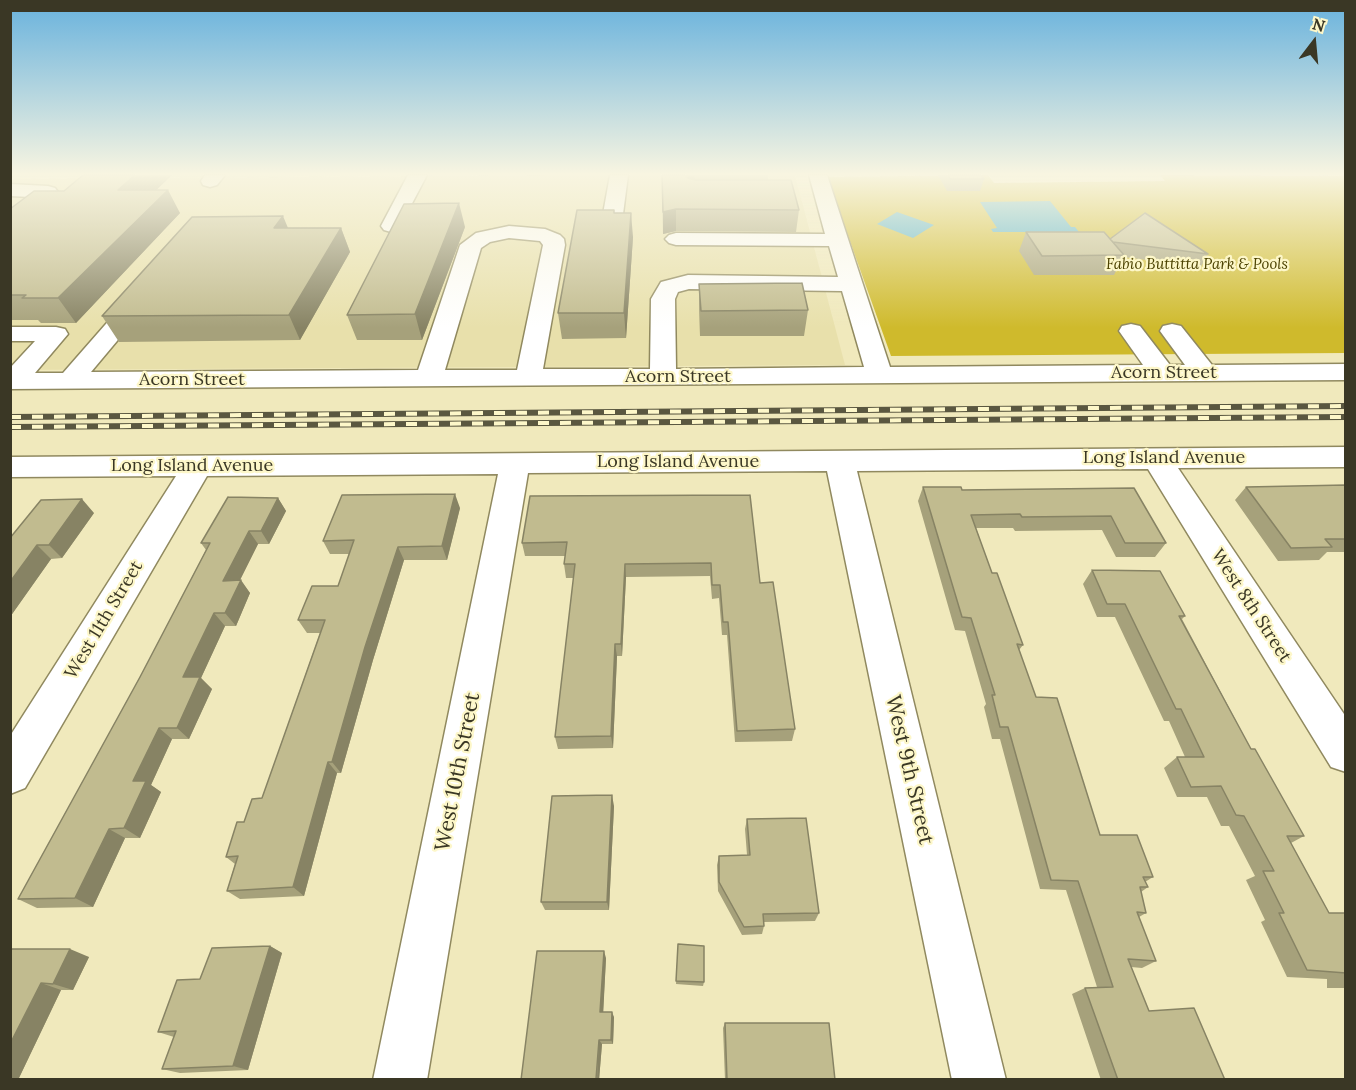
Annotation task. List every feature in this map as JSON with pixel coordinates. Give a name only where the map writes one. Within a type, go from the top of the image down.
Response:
[{"type":"street","points":[[831,226],[879,375]]},
{"type":"street","points":[[429,378],[471,245],[483,237],[509,232],[544,236],[553,239],[554,245],[528,378]]},
{"type":"street","points":[[676,239],[837,240]]},
{"type":"street","points":[[70,381],[154,282]]},
{"type":"street","points":[[663,377],[663,299],[669,287],[688,282],[851,284]]},
{"type":"street","points":[[1131,331],[1162,373]]},
{"type":"street","points":[[1172,331],[1206,373]]},
{"type":"street","points":[[10,334],[56,334],[12,381]]},
{"type":"street","name":"Acorn Street","points":[[12,381],[1346,372]]},
{"type":"street","name":"Long Island Avenue","points":[[10,467],[1346,457]]},
{"type":"street","name":"West 8th Street","points":[[1156,458],[1346,753]]},
{"type":"street","name":"West 9th Street","points":[[840,461],[979,1080]]},
{"type":"street","name":"West 10th Street","points":[[400,1080],[515,464]]},
{"type":"street","name":"West 11th Street","points":[[10,774],[198,466]]},
{"type":"shaded area","points":[[10,226],[808,226],[845,365],[11,370]]},
{"type":"green space","name":"Fabio Buttitta Park & Pools","points":[[844,226],[1345,226],[1345,353],[891,356]]},
{"type":"water","points":[[882,226],[933,226],[913,238]]},
{"type":"water","points":[[996,226],[1070,226],[1075,227],[1079,232],[993,232],[991,229],[997,228]]},
{"type":"building","points":[[10,226],[131,226],[58,298],[22,298],[26,295],[10,295]]},
{"type":"building","points":[[184,226],[341,228],[289,315],[102,316]]},
{"type":"building","points":[[393,226],[450,226],[415,314],[347,315]]},
{"type":"building","points":[[574,226],[630,226],[624,313],[558,313]]},
{"type":"building","points":[[1128,226],[1165,226],[1208,254],[1113,242],[1110,239]]},
{"type":"building","points":[[1026,232],[1104,232],[1124,255],[1042,256]]},
{"type":"building","points":[[802,283],[808,310],[701,311],[699,284]]},
{"type":"building","points":[[1346,485],[1346,539],[1325,539],[1332,547],[1291,548],[1246,487]]},
{"type":"building","points":[[923,487],[961,487],[962,490],[1134,488],[1166,543],[1125,543],[1111,516],[971,515],[992,573],[997,573],[1023,645],[1017,644],[1036,697],[1057,698],[1100,835],[1137,835],[1153,877],[1143,877],[1148,887],[1140,887],[1146,913],[1137,912],[1156,961],[1128,959],[1149,1011],[1194,1008],[1225,1080],[1118,1080],[1085,988],[1113,987],[1078,881],[1051,880],[1008,727],[1000,727],[992,695],[995,695],[971,618],[962,617]]},
{"type":"building","points":[[455,494],[442,546],[398,547],[365,647],[332,762],[328,762],[293,887],[227,891],[238,856],[226,857],[237,822],[244,822],[252,799],[262,798],[325,620],[298,620],[312,586],[338,586],[354,540],[323,541],[342,495]]},
{"type":"building","points":[[750,495],[760,583],[773,582],[795,729],[737,731],[728,622],[723,622],[720,585],[712,585],[711,563],[625,564],[621,644],[615,644],[611,736],[555,737],[575,564],[564,564],[567,542],[522,543],[530,496]]},
{"type":"building","points":[[228,497],[278,498],[261,531],[249,531],[223,581],[241,580],[225,613],[214,613],[183,677],[200,677],[177,728],[159,728],[133,781],[146,781],[124,828],[109,829],[75,898],[18,899],[140,677],[210,543],[201,543]]},
{"type":"building","points":[[82,499],[49,545],[37,545],[10,582],[10,538],[41,500]]},
{"type":"building","points":[[1092,570],[1160,571],[1185,616],[1179,616],[1251,749],[1255,749],[1304,836],[1287,836],[1329,913],[1346,913],[1346,973],[1307,970],[1279,913],[1284,913],[1263,871],[1274,871],[1244,816],[1236,815],[1221,786],[1191,787],[1177,757],[1204,757],[1181,709],[1176,709],[1125,604],[1107,604]]},
{"type":"building","points":[[612,795],[607,902],[541,902],[552,796]]},
{"type":"building","points":[[806,818],[819,913],[763,914],[764,926],[744,927],[719,882],[719,856],[750,855],[747,819]]},
{"type":"building","points":[[678,944],[704,946],[704,982],[676,981]]},
{"type":"building","points":[[270,946],[233,1066],[162,1069],[176,1031],[158,1032],[177,980],[200,979],[212,948]]},
{"type":"building","points":[[10,949],[70,949],[53,984],[41,983],[10,1044]]},
{"type":"building","points":[[537,951],[604,951],[600,1012],[612,1012],[611,1040],[599,1040],[596,1079],[521,1080]]},
{"type":"building","points":[[725,1023],[829,1023],[835,1080],[727,1080]]},
{"type":"railway","points":[[10,417],[1346,406]]},
{"type":"railway","points":[[10,427],[1346,417]]}]
